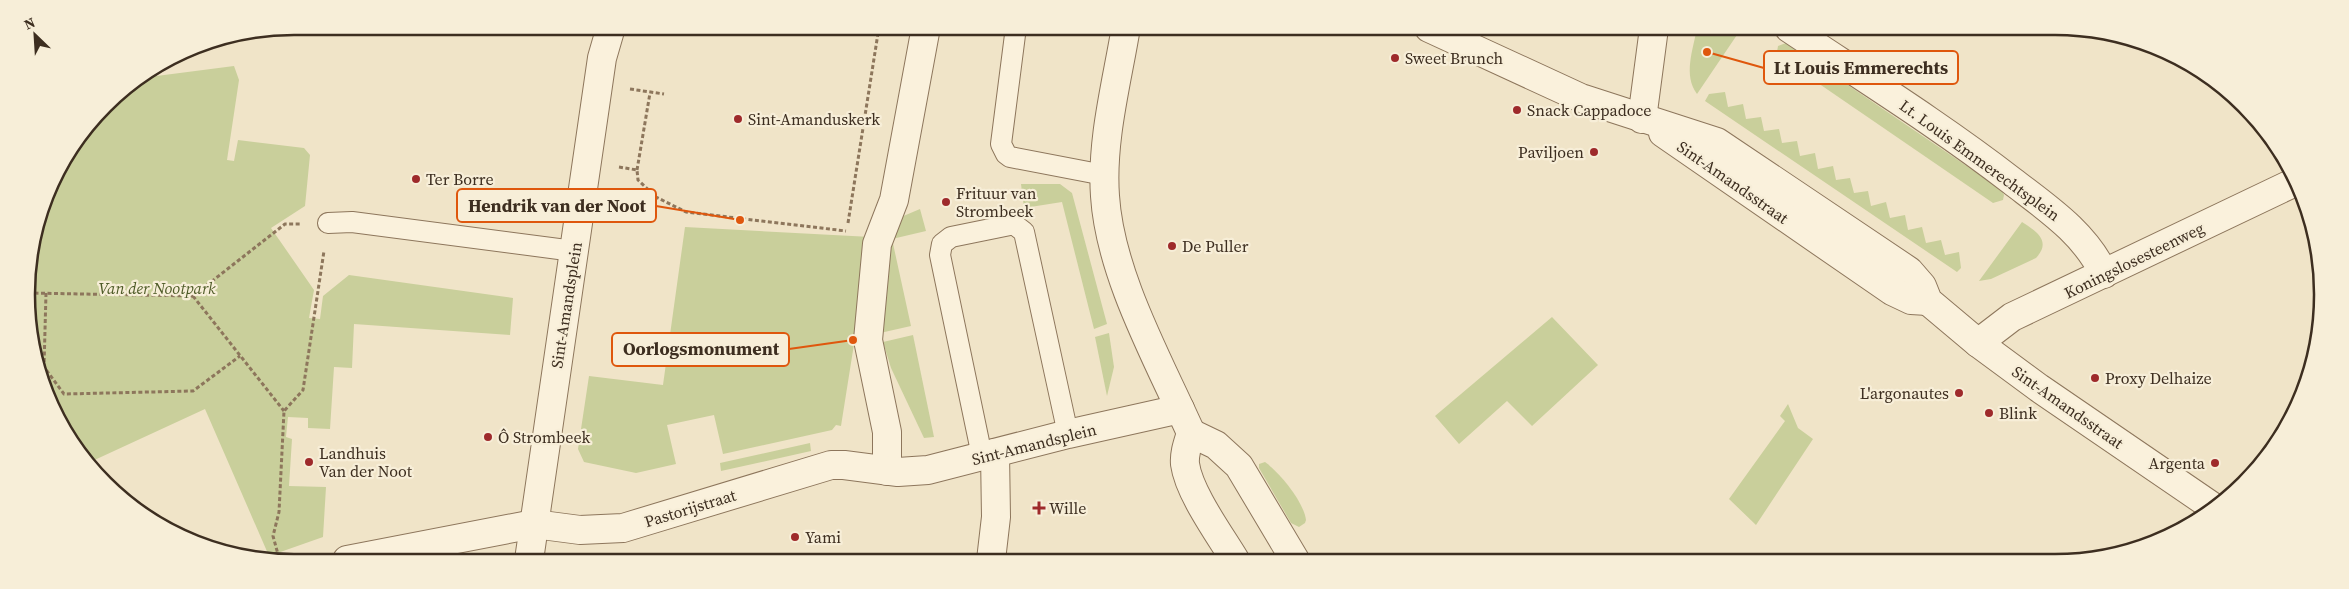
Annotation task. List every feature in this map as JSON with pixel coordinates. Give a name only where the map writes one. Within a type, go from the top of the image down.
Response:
[{"type":"street","name":"Sint-Amandsplein","points":[[530,554],[602,58],[609,35]]},
{"type":"street","points":[[887,471],[887,432],[868,340],[877,244],[894,200],[925,35]]},
{"type":"street","points":[[1125,35],[1107,143],[1104,175],[1107,217],[1125,285],[1134,310],[1185,421],[1185,453],[1189,478],[1232,554]]},
{"type":"street","name":"Sint-Amandsstraat","points":[[1444,35],[1581,98],[1718,142],[1909,271],[1922,286],[1928,302],[1978,343],[2039,388],[2208,503]]},
{"type":"street","points":[[1642,119],[1653,35]]},
{"type":"street","name":"Lt. Louis Emmerechtsplein","points":[[1799,35],[1985,160],[2049,209],[2067,224],[2096,255],[2104,274]]},
{"type":"street","name":"Koningslosesteenweg","points":[[1978,343],[2012,317],[2289,185]]},
{"type":"street","name":"Sint-Amandsplein","points":[[844,465],[887,471],[911,472],[928,470],[1068,434],[1185,421]]},
{"type":"street","points":[[1185,421],[1239,466],[1291,554]]},
{"type":"street","points":[[988,455],[996,518],[991,554]]},
{"type":"street","name":"Pastorijstraat","points":[[378,554],[534,524],[580,530],[622,528],[807,471],[844,465]]},
{"type":"lane","points":[[1015,35],[1001,144],[1002,149],[1010,157],[1104,175]]},
{"type":"lane","points":[[328,223],[352,222],[574,251]]},
{"type":"lane","points":[[988,455],[940,255],[942,244],[951,237],[1010,225],[1015,225],[1024,232],[1068,434]]},
{"type":"path","points":[[650,93],[637,170],[638,180],[656,197],[686,212],[846,232],[878,35]]},
{"type":"path","points":[[624,89],[664,94]]},
{"type":"path","points":[[613,167],[637,170]]},
{"type":"path","points":[[35,293],[192,296],[285,224],[328,223],[304,390],[284,411],[279,512],[273,536],[278,553]]},
{"type":"path","points":[[44,362],[46,294]]},
{"type":"path","points":[[192,296],[284,411]]},
{"type":"path","points":[[47,371],[64,394],[193,391],[240,356]]},
{"type":"green space","points":[[1696,35],[1737,35],[1697,94],[1693,87],[1690,71]]},
{"type":"green space","points":[[1786,43],[2002,190],[2003,200],[1993,203],[1780,57],[1777,52],[1778,46]]},
{"type":"green space","name":"Van der Nootpark","points":[[234,66],[239,80],[227,160],[234,161],[238,140],[304,148],[310,155],[305,206],[271,228],[314,290],[309,318],[320,319],[323,296],[349,275],[513,298],[510,335],[354,324],[352,368],[334,367],[330,429],[308,428],[308,418],[288,417],[286,437],[292,439],[289,486],[326,487],[323,537],[278,553],[267,552],[205,409],[95,460],[79,439],[62,409],[44,362],[37,328],[35,294],[37,261],[44,227],[55,195],[79,150],[99,123],[123,99],[155,76]]},
{"type":"green space","points":[[1725,92],[1728,107],[1743,104],[1746,119],[1761,117],[1764,131],[1779,129],[1782,143],[1797,141],[1800,156],[1815,153],[1818,169],[1833,166],[1836,180],[1850,178],[1854,193],[1868,191],[1871,206],[1886,202],[1890,218],[1905,215],[1908,230],[1922,227],[1926,243],[1941,240],[1945,255],[1959,252],[1961,268],[1957,272],[1705,101],[1709,94]]},
{"type":"green space","points":[[1021,184],[1060,184],[1072,193],[1107,324],[1094,329],[1062,202],[1024,208]]},
{"type":"green space","points":[[920,209],[926,231],[892,239],[911,326],[880,333],[883,242],[894,220]]},
{"type":"green space","points":[[2022,222],[2040,237],[2043,246],[2041,252],[2036,258],[1991,279],[1979,281]]},
{"type":"green space","points":[[685,227],[871,237],[841,426],[836,425],[832,430],[723,454],[714,415],[667,425],[676,464],[636,473],[584,462],[578,449],[589,376],[663,385]]},
{"type":"green space","points":[[1552,317],[1598,365],[1532,426],[1507,401],[1459,444],[1435,416]]},
{"type":"green space","points":[[1109,333],[1114,367],[1107,396],[1095,337]]},
{"type":"green space","points":[[913,335],[934,437],[924,438],[891,368],[883,342]]},
{"type":"green space","points":[[1788,404],[1798,428],[1813,439],[1756,525],[1729,499],[1785,421],[1780,416]]},
{"type":"green space","points":[[810,443],[811,451],[721,471],[720,463]]},
{"type":"green space","points":[[1265,462],[1284,480],[1301,505],[1306,520],[1299,527],[1291,523],[1259,468],[1259,464]]},
{"type":"place","name":"Lt Louis Emmerechts","points":[[1707,52]]},
{"type":"place","name":"Sweet Brunch","points":[[1395,58]]},
{"type":"place","name":"Snack Cappadoce","points":[[1517,110]]},
{"type":"place","name":"Sint-Amanduskerk","points":[[738,119]]},
{"type":"place","name":"Paviljoen","points":[[1594,152]]},
{"type":"place","name":"Ter Borre","points":[[416,179]]},
{"type":"place","name":"Frituur van Strombeek","points":[[946,202]]},
{"type":"place","name":"Hendrik van der Noot","points":[[740,220]]},
{"type":"place","name":"De Puller","points":[[1172,246]]},
{"type":"place","name":"Oorlogsmonument","points":[[853,340]]},
{"type":"place","name":"Proxy Delhaize","points":[[2095,378]]},
{"type":"place","name":"L'argonautes","points":[[1959,393]]},
{"type":"place","name":"Blink","points":[[1989,413]]},
{"type":"place","name":"Ô Strombeek","points":[[488,437]]},
{"type":"place","name":"Landhuis Van der Noot","points":[[309,462]]},
{"type":"place","name":"Argenta","points":[[2215,463]]},
{"type":"place","name":"Wille","points":[[1039,508]]},
{"type":"place","name":"Yami","points":[[795,537]]}]
